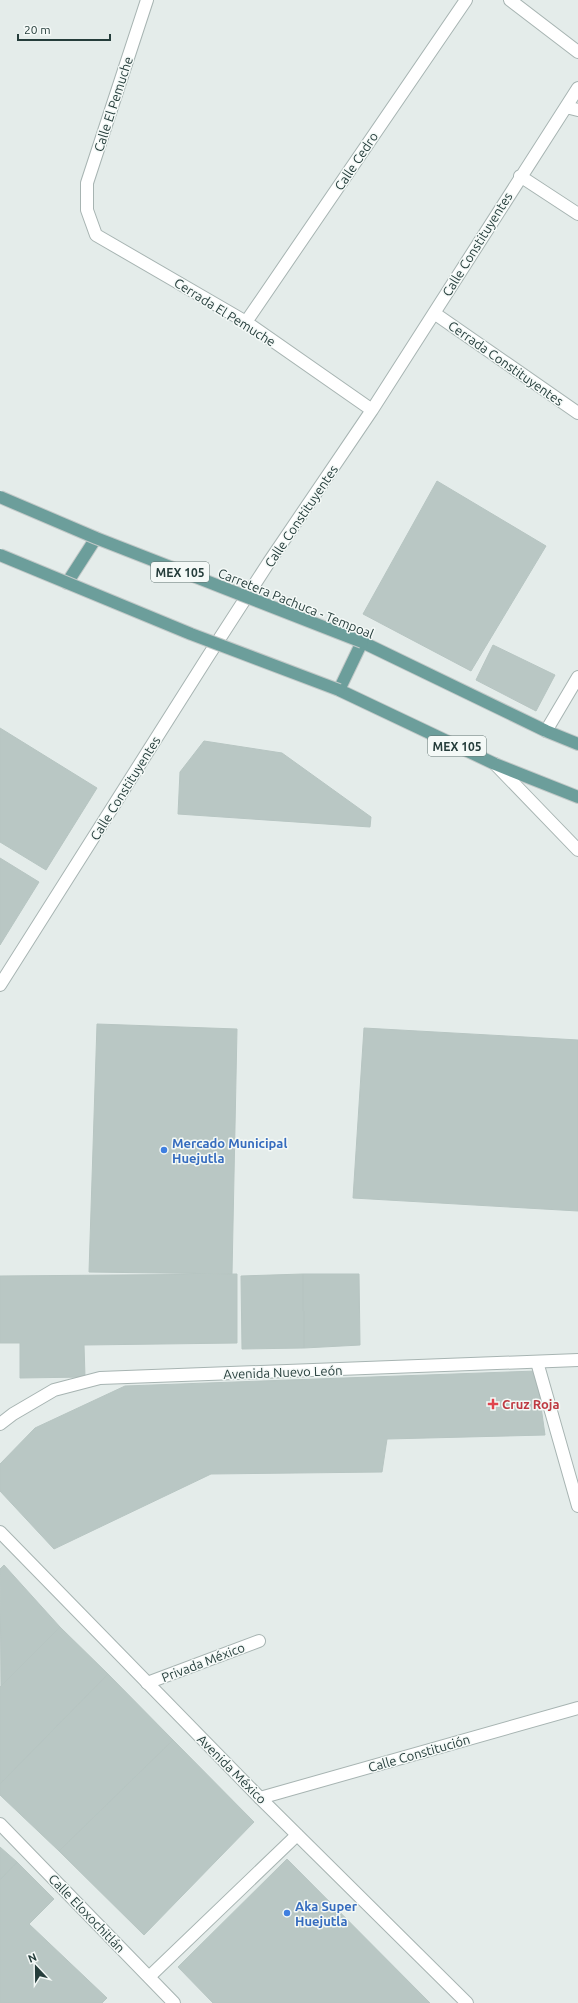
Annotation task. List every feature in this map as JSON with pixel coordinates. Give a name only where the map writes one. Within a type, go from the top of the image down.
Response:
[{"type":"main road","name":"Carretera Pachuca - Tempoal","points":[[0,496],[96,538],[362,642],[546,731],[578,744]]},
{"type":"main road","points":[[67,583],[96,538]]},
{"type":"main road","name":"MEX 105","points":[[0,554],[191,634],[339,690],[495,764],[578,797]]},
{"type":"main road","points":[[339,690],[362,642]]},
{"type":"street","name":"Calle El Pemuche","points":[[87,210],[87,183],[147,0]]},
{"type":"street","name":"Calle Cedro","points":[[246,322],[466,0]]},
{"type":"street","points":[[510,0],[578,52]]},
{"type":"street","name":"Calle Constituyentes","points":[[0,985],[207,658],[269,562],[372,410],[520,176],[578,88]]},
{"type":"street","points":[[566,107],[578,110]]},
{"type":"street","points":[[520,176],[578,214]]},
{"type":"street","name":"Cerrada El Pemuche","points":[[87,210],[96,235],[246,322],[372,410]]},
{"type":"street","name":"Cerrada Constituyentes","points":[[434,313],[578,413]]},
{"type":"street","points":[[546,731],[578,677]]},
{"type":"street","points":[[495,764],[578,850]]},
{"type":"street","name":"Avenida Nuevo León","points":[[0,1424],[13,1414],[54,1390],[100,1378],[578,1360]]},
{"type":"street","points":[[537,1362],[578,1506]]},
{"type":"street","name":"Avenida México","points":[[0,1532],[260,1798],[467,2003]]},
{"type":"street","name":"Privada México","points":[[147,1683],[259,1642]]},
{"type":"street","name":"Calle Constitución","points":[[260,1798],[578,1708]]},
{"type":"street","name":"Calle Eloxochitlán","points":[[0,1824],[174,2003]]},
{"type":"street","points":[[149,1977],[297,1835]]},
{"type":"building","points":[[437,481],[546,546],[471,671],[363,614]]},
{"type":"building","points":[[493,645],[555,675],[536,711],[476,680]]},
{"type":"building","points":[[0,728],[97,788],[46,870],[0,842]]},
{"type":"building","points":[[204,741],[282,753],[371,817],[370,827],[178,814],[180,772]]},
{"type":"building","points":[[0,858],[39,882],[0,945]]},
{"type":"building","name":"Mercado Municipal Huejutla","points":[[97,1024],[237,1029],[232,1274],[89,1272]]},
{"type":"building","points":[[364,1028],[578,1040],[578,1211],[353,1198]]},
{"type":"building","points":[[237,1274],[237,1343],[84,1345],[85,1377],[20,1378],[20,1343],[0,1343],[0,1276]]},
{"type":"building","points":[[303,1274],[304,1348],[242,1349],[241,1276]]},
{"type":"building","points":[[303,1274],[359,1274],[360,1345],[304,1348]]},
{"type":"building","points":[[536,1371],[545,1435],[387,1439],[382,1472],[211,1474],[54,1549],[0,1491],[0,1464],[35,1428],[125,1386]]},
{"type":"building","points":[[4,1565],[60,1627],[1,1686],[0,1569]]},
{"type":"building","points":[[60,1627],[108,1674],[0,1784],[0,1687]]},
{"type":"building","points":[[108,1674],[173,1740],[59,1851],[0,1795],[0,1784]]},
{"type":"building","points":[[173,1740],[254,1822],[144,1935],[59,1851]]},
{"type":"building","points":[[0,1847],[17,1862],[0,1880]]},
{"type":"building","name":"Aka Super Huejutla","points":[[287,1859],[430,2003],[213,2003],[178,1967]]},
{"type":"building","points":[[17,1862],[54,1899],[29,1924],[107,1998],[102,2003],[0,2003],[0,1880]]},
{"type":"place","name":"Mercado Municipal Huejutla","points":[[164,1150]]},
{"type":"place","name":"Cruz Roja","points":[[493,1404]]},
{"type":"place","name":"Aka Super Huejutla","points":[[287,1913]]}]
